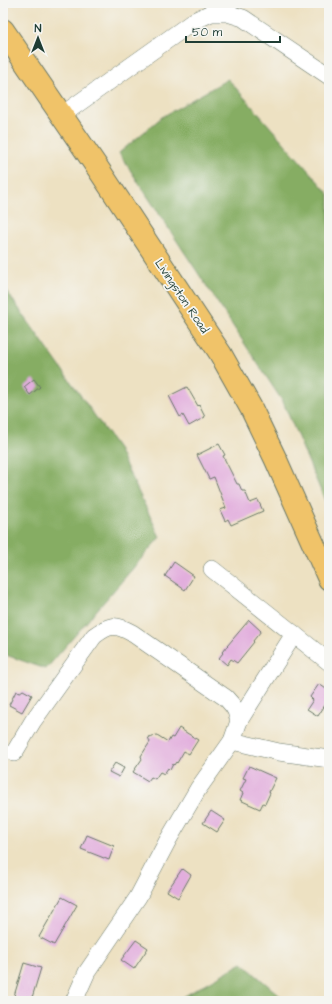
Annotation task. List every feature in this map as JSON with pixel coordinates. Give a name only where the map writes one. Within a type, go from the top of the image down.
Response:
[{"type":"main road","name":"Livingston Road","points":[[3,30],[99,170],[220,353],[251,408],[329,579]]},
{"type":"street","points":[[62,115],[194,21],[211,13],[227,13],[243,18],[329,76]]},
{"type":"street","points":[[212,569],[329,662]]},
{"type":"street","points":[[14,753],[33,721],[94,636],[103,629],[112,626],[123,628],[132,633],[226,698],[236,711],[239,720]]},
{"type":"street","points":[[74,1001],[87,972],[138,897],[168,840],[198,789],[232,741],[239,720],[294,634]]},
{"type":"street","points":[[232,741],[280,752],[329,759]]},
{"type":"green space","points":[[228,79],[329,194],[329,510],[283,402],[119,153],[162,117]]},
{"type":"green space","points":[[3,283],[10,296],[117,447],[160,537],[46,669],[3,654]]},
{"type":"green space","points":[[242,963],[286,1001],[176,1001]]},
{"type":"building","points":[[34,379],[40,387],[30,395],[24,387]]},
{"type":"building","points":[[187,387],[205,417],[189,426],[183,415],[180,417],[169,396]]},
{"type":"building","points":[[219,444],[225,455],[223,456],[237,484],[239,484],[242,491],[245,491],[250,503],[258,500],[263,511],[231,525],[228,519],[225,521],[220,510],[226,508],[214,477],[209,479],[197,455]]},
{"type":"building","points":[[174,562],[194,576],[185,590],[165,576]]},
{"type":"building","points":[[249,620],[261,631],[237,663],[231,659],[227,665],[219,658],[223,653],[222,652]]},
{"type":"building","points":[[319,684],[329,691],[329,699],[318,716],[307,709],[313,700],[310,697]]},
{"type":"building","points":[[23,690],[32,695],[22,712],[9,705],[16,691],[19,693]]},
{"type":"building","points":[[179,728],[198,740],[189,754],[184,751],[177,763],[176,762],[174,765],[173,764],[170,770],[168,768],[164,774],[160,772],[155,779],[151,777],[148,781],[133,772],[142,759],[141,756],[150,742],[148,737],[157,735],[168,742],[171,737],[173,738]]},
{"type":"building","points":[[115,763],[124,768],[119,777],[109,772]]},
{"type":"building","points":[[249,766],[276,778],[265,804],[263,803],[260,809],[240,800],[243,793],[240,791],[246,779],[243,778]]},
{"type":"building","points":[[211,811],[225,820],[217,832],[203,823]]},
{"type":"building","points":[[87,835],[114,846],[109,860],[81,849]]},
{"type":"building","points":[[182,869],[191,875],[178,898],[167,891]]},
{"type":"building","points":[[62,897],[77,905],[54,945],[39,937]]},
{"type":"building","points":[[136,940],[148,948],[134,969],[121,960]]},
{"type":"building","points":[[24,963],[41,968],[31,1001],[16,1001],[17,997],[14,996]]}]
